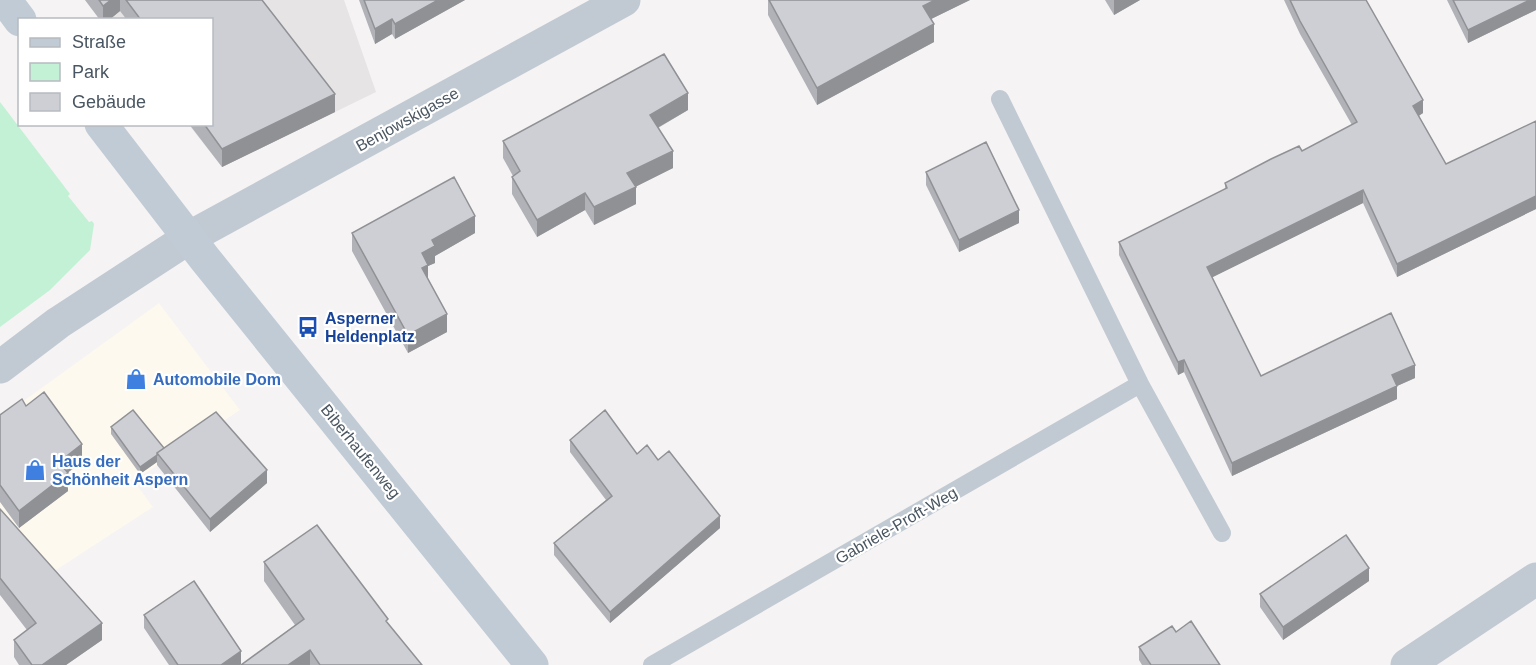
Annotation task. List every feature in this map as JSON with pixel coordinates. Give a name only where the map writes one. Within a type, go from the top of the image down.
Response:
[{"type":"main road","points":[[4,0],[18,18]]},
{"type":"main road","points":[[103,126],[190,237]]},
{"type":"main road","name":"Biberhaufenweg","points":[[190,237],[205,259],[532,665]]},
{"type":"street","name":"Benjowskigasse","points":[[190,237],[624,0]]},
{"type":"street","points":[[0,367],[58,323],[190,237]]},
{"type":"street","points":[[1407,665],[1536,579]]},
{"type":"lane","points":[[999,99],[1140,384],[1222,533]]},
{"type":"lane","name":"Gabriele-Proft-Weg","points":[[652,665],[1140,384]]},
{"type":"shaded area","points":[[85,0],[344,0],[376,92],[222,167],[190,126],[213,126],[213,18],[99,18]]},
{"type":"shaded area","points":[[159,303],[240,410],[134,481],[153,507],[53,572],[0,511],[0,418]]},
{"type":"green space","points":[[0,102],[70,194],[68,196],[89,222],[92,221],[94,224],[90,250],[50,290],[0,327]]},
{"type":"building","points":[[99,0],[111,0],[103,6]]},
{"type":"building","points":[[126,0],[262,0],[335,94],[222,149],[205,126],[213,126],[213,18],[140,18]]},
{"type":"building","points":[[364,0],[438,0],[395,24],[392,19],[375,29]]},
{"type":"building","points":[[769,0],[935,0],[923,6],[934,24],[817,88]]},
{"type":"building","points":[[1290,0],[1366,0],[1423,100],[1413,106],[1446,164],[1536,121],[1536,196],[1397,264],[1363,190],[1207,267],[1261,376],[1391,313],[1415,365],[1392,375],[1397,386],[1232,463],[1184,360],[1178,362],[1119,242],[1227,188],[1225,183],[1271,159],[1299,146],[1302,151],[1357,122]]},
{"type":"building","points":[[1453,0],[1530,0],[1468,30]]},
{"type":"building","points":[[664,54],[688,93],[650,115],[673,151],[627,173],[636,187],[594,207],[585,193],[537,220],[512,177],[520,171],[503,141]]},
{"type":"building","points":[[986,142],[1019,210],[959,240],[926,172]]},
{"type":"building","points":[[454,177],[475,216],[432,240],[435,246],[422,253],[428,265],[422,268],[447,314],[408,335],[352,233]]},
{"type":"building","name":"Haus der Schönheit Aspern","points":[[44,392],[82,444],[59,462],[68,473],[19,511],[0,485],[0,415],[22,399],[26,406]]},
{"type":"building","points":[[133,410],[164,448],[140,467],[111,427]]},
{"type":"building","points":[[605,410],[637,454],[647,445],[658,460],[669,451],[720,516],[610,612],[554,543],[612,496],[570,440]]},
{"type":"building","points":[[216,412],[267,470],[210,519],[157,453]]},
{"type":"building","points":[[0,509],[102,623],[42,665],[32,665],[14,640],[36,623],[0,578]]},
{"type":"building","points":[[317,525],[388,619],[386,621],[422,665],[320,665],[310,650],[288,665],[241,665],[304,619],[264,562]]},
{"type":"building","points":[[1346,535],[1369,568],[1283,627],[1260,594]]},
{"type":"building","points":[[194,581],[241,651],[221,665],[178,665],[144,615]]},
{"type":"building","points":[[1191,621],[1220,665],[1151,665],[1139,647],[1172,626],[1176,632]]},
{"type":"place","name":"Asperner Heldenplatz","points":[[308,327]]},
{"type":"place","name":"Automobile Dom","points":[[136,379]]},
{"type":"place","name":"Haus der Schönheit Aspern","points":[[35,470]]}]
